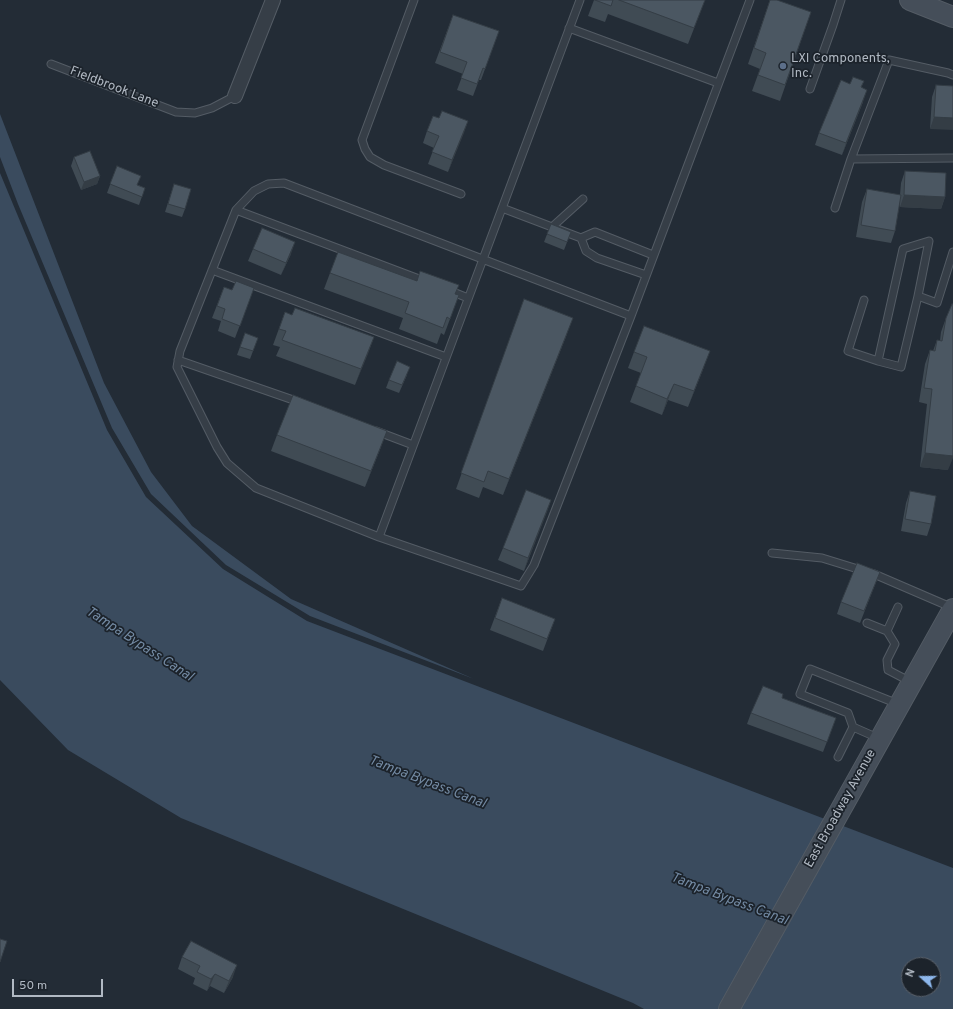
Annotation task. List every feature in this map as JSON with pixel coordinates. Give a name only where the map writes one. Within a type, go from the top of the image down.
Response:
[{"type":"main road","points":[[910,0],[953,17]]},
{"type":"main road","name":"East Broadway Avenue","points":[[729,1009],[953,609]]},
{"type":"street","points":[[235,96],[273,0]]},
{"type":"lane","points":[[414,0],[362,140],[370,157],[384,165],[462,194]]},
{"type":"lane","points":[[379,537],[580,0]]},
{"type":"lane","points":[[631,316],[284,183],[268,184],[254,191],[236,210],[180,351],[177,367],[217,447],[228,463],[256,488],[379,537],[521,586],[534,565],[631,316],[750,0]]},
{"type":"lane","points":[[810,89],[833,25],[840,0]]},
{"type":"lane","points":[[569,28],[718,83]]},
{"type":"lane","points":[[835,208],[851,159],[889,60],[948,72],[953,75]]},
{"type":"lane","name":"Fieldbrook Lane","points":[[51,64],[176,112],[195,113],[212,108],[235,96]]},
{"type":"lane","points":[[851,159],[953,158]]},
{"type":"lane","points":[[552,227],[584,199]]},
{"type":"lane","points":[[502,208],[581,238],[595,232],[653,255]]},
{"type":"lane","points":[[236,210],[432,284]]},
{"type":"lane","points":[[581,238],[586,252],[597,258],[646,275]]},
{"type":"lane","points":[[864,300],[848,351],[878,361],[901,367],[929,241],[903,249],[878,361]]},
{"type":"lane","points":[[918,296],[937,303],[953,252]]},
{"type":"lane","points":[[212,270],[446,357]]},
{"type":"lane","points":[[439,287],[468,298]]},
{"type":"lane","points":[[178,360],[310,406]]},
{"type":"lane","points":[[369,428],[413,444]]},
{"type":"lane","points":[[772,553],[822,558],[874,574],[953,609]]},
{"type":"lane","points":[[887,631],[898,607]]},
{"type":"lane","points":[[867,623],[887,631],[895,644],[887,660],[888,670],[912,682]]},
{"type":"lane","points":[[838,757],[853,727],[848,713],[800,694],[810,669],[899,705]]},
{"type":"lane","points":[[853,727],[880,739]]},
{"type":"water","points":[[0,114],[104,383],[151,472],[192,526],[291,599],[474,679],[310,616],[226,565],[151,494],[112,428],[18,204],[0,157]]},
{"type":"water","name":"Tampa Bypass Canal","points":[[0,173],[107,430],[146,497],[223,569],[307,621],[953,868],[953,1009],[644,1009],[633,1003],[181,818],[68,750],[0,680]]},
{"type":"building","points":[[595,0],[613,0],[611,6]]},
{"type":"building","points":[[619,0],[705,0],[694,28]]},
{"type":"building","points":[[770,0],[777,0],[811,12],[785,85],[758,75],[766,53],[754,48]]},
{"type":"building","points":[[453,15],[499,31],[485,69],[483,68],[477,84],[461,78],[467,62],[440,52]]},
{"type":"building","points":[[853,77],[864,81],[861,87],[867,90],[846,143],[819,133],[841,80],[850,84]]},
{"type":"building","points":[[936,85],[953,86],[953,118],[934,117]]},
{"type":"building","points":[[442,111],[468,121],[452,160],[432,152],[439,136],[427,131],[433,116],[439,118]]},
{"type":"building","points":[[90,151],[100,176],[84,182],[74,157]]},
{"type":"building","points":[[117,166],[141,176],[137,185],[145,188],[142,197],[110,184]]},
{"type":"building","points":[[905,171],[946,173],[945,197],[904,195]]},
{"type":"building","points":[[174,184],[191,189],[185,209],[168,204]]},
{"type":"building","points":[[867,189],[901,195],[895,231],[861,225]]},
{"type":"building","points":[[551,224],[571,232],[567,242],[547,234]]},
{"type":"building","points":[[262,228],[295,242],[286,263],[253,249]]},
{"type":"building","points":[[338,252],[417,281],[420,271],[459,285],[455,294],[459,295],[450,319],[447,317],[443,328],[405,313],[409,302],[330,273]]},
{"type":"building","points":[[236,281],[254,288],[240,326],[222,319],[225,309],[217,306],[224,287],[232,290]]},
{"type":"building","points":[[524,299],[573,318],[509,479],[488,471],[484,482],[461,473]]},
{"type":"building","points":[[952,304],[953,456],[925,453],[932,389],[924,388],[930,350],[935,351],[937,340],[942,341],[946,318]]},
{"type":"building","points":[[295,308],[374,337],[361,369],[282,340],[286,331],[279,329],[285,312],[292,315]]},
{"type":"building","points":[[644,326],[710,351],[694,391],[674,384],[667,399],[636,386],[647,357],[634,352]]},
{"type":"building","points":[[245,333],[258,338],[253,351],[240,347]]},
{"type":"building","points":[[397,361],[410,367],[402,385],[389,380]]},
{"type":"building","points":[[293,395],[387,431],[371,471],[277,435]]},
{"type":"building","points":[[526,490],[551,500],[528,558],[503,548]]},
{"type":"building","points":[[910,491],[936,496],[931,524],[905,519]]},
{"type":"building","points":[[857,563],[880,572],[864,611],[841,602]]},
{"type":"building","points":[[502,598],[555,619],[547,639],[495,618]]},
{"type":"building","points":[[763,686],[783,694],[782,698],[836,718],[827,742],[751,713]]},
{"type":"building","points":[[0,939],[7,941],[0,962]]},
{"type":"building","points":[[191,941],[237,965],[229,981],[215,974],[211,979],[197,972],[200,966],[182,957]]},
{"type":"place","name":"LXI Components, Inc.","points":[[783,66]]}]
